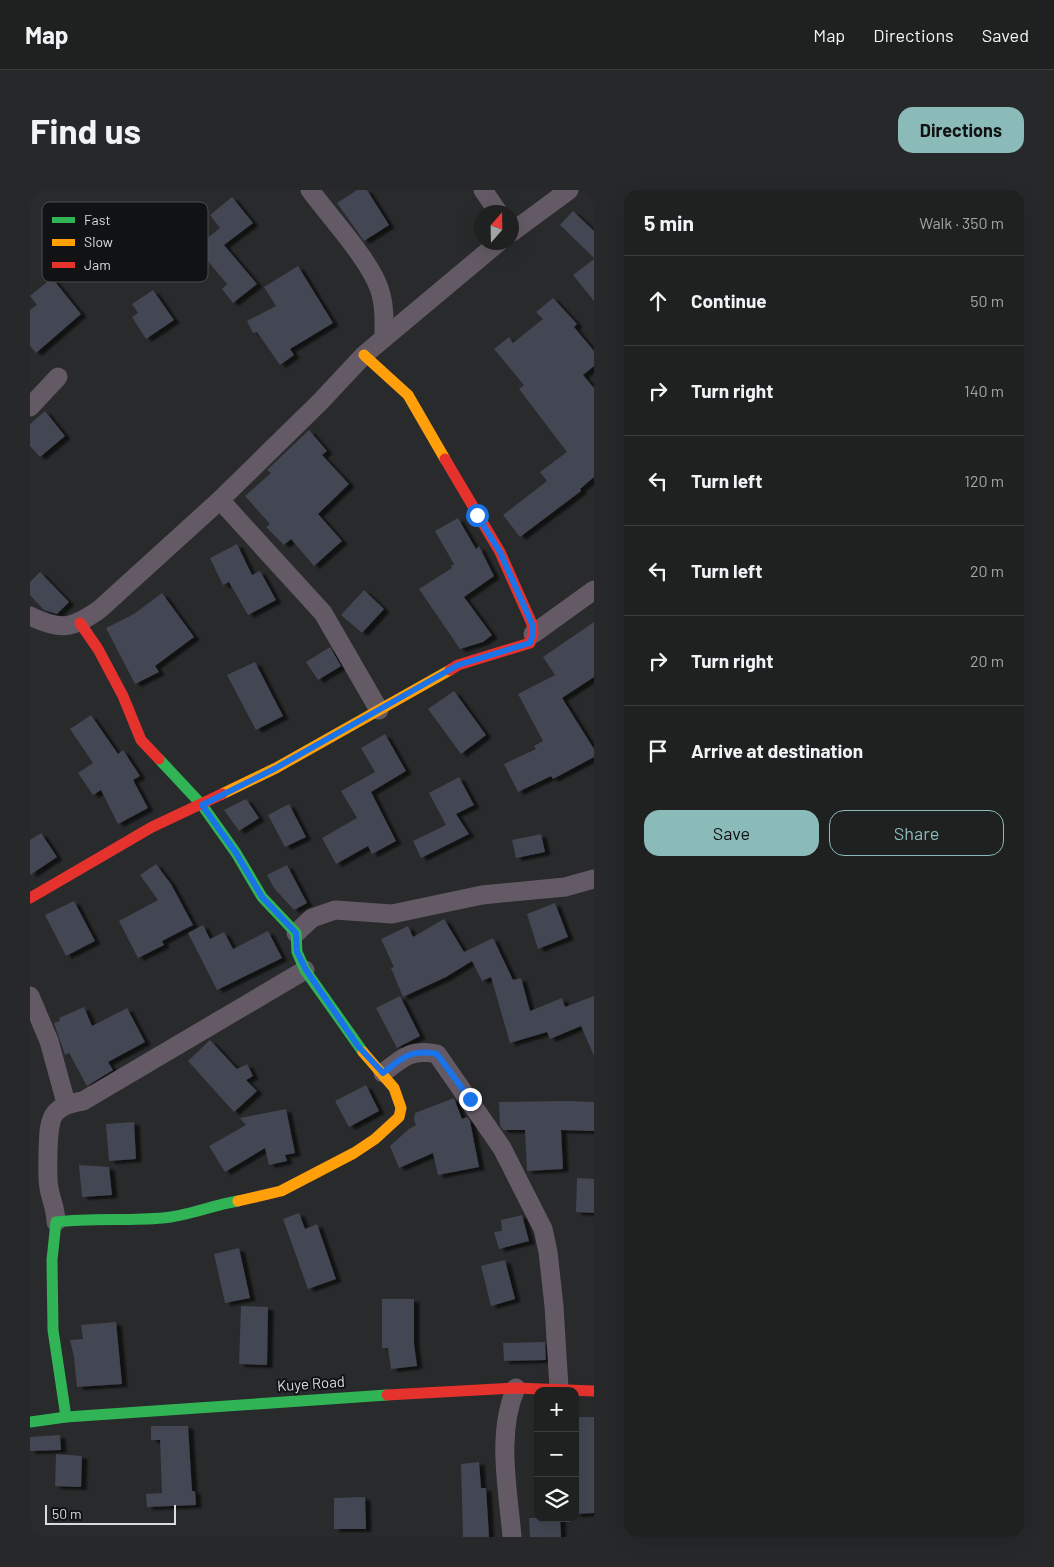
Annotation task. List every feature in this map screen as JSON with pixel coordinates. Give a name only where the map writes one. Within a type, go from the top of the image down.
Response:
[{"type":"street","points":[[310,190],[372,271],[380,289],[384,311],[384,338]]},
{"type":"street","points":[[483,190],[493,205]]},
{"type":"street","points":[[519,227],[569,190]]},
{"type":"street","points":[[30,616],[46,624],[67,626],[80,623],[113,598],[220,500],[321,401],[364,355],[489,250]]},
{"type":"street","points":[[30,898],[144,832],[276,768],[458,665],[530,643],[533,634],[532,624],[500,552],[461,484],[408,395],[364,355]]},
{"type":"street","points":[[30,406],[58,377]]},
{"type":"street","points":[[220,500],[323,614],[379,710]]},
{"type":"street","points":[[533,634],[594,590]]},
{"type":"street","points":[[56,1222],[89,1218],[162,1218],[185,1215],[219,1204],[251,1199],[296,1184],[337,1160],[354,1153],[375,1139],[399,1117],[401,1108],[398,1096],[383,1073],[358,1046],[306,970],[297,952],[296,933],[262,897],[236,853],[202,805],[141,740],[123,696],[98,649],[80,623]]},
{"type":"street","points":[[296,933],[312,918],[335,910],[392,914],[482,895],[566,886],[594,879]]},
{"type":"street","points":[[66,1417],[52,1322],[52,1260],[56,1222],[54,1204],[49,1187],[50,1118],[57,1109],[66,1103],[83,1101],[306,970]]},
{"type":"street","points":[[30,996],[49,1041],[66,1103]]},
{"type":"street","points":[[383,1073],[407,1054],[423,1051],[437,1054],[486,1122],[514,1169],[543,1228],[548,1252],[559,1387]]},
{"type":"street","points":[[512,1537],[505,1440],[508,1405],[516,1388]]},
{"type":"street","name":"Kuye Road","points":[[30,1422],[66,1417],[338,1397],[534,1388]]},
{"type":"street","name":"Kuye Road","points":[[579,1389],[594,1390]]},
{"type":"building","points":[[357,190],[367,190],[389,225],[364,241],[337,203]]},
{"type":"building","points":[[232,197],[253,223],[224,245],[257,284],[233,303],[222,289],[227,284],[208,261],[208,238],[220,228],[210,215]]},
{"type":"building","points":[[573,211],[594,231],[594,258],[560,225]]},
{"type":"building","points":[[594,259],[594,301],[573,275]]},
{"type":"building","points":[[298,266],[333,323],[290,349],[294,355],[280,365],[257,332],[253,333],[247,321],[276,306],[264,287]]},
{"type":"building","points":[[47,282],[55,282],[81,314],[36,353],[30,346],[30,310],[37,305],[30,296]]},
{"type":"building","points":[[153,290],[174,320],[146,339],[132,317],[138,313],[132,304]]},
{"type":"building","points":[[553,298],[577,324],[574,327],[594,351],[594,366],[583,375],[594,388],[594,477],[580,489],[581,491],[520,537],[503,515],[547,481],[540,472],[567,452],[519,389],[524,385],[494,349],[509,337],[513,343],[543,319],[536,312]]},
{"type":"building","points":[[45,411],[65,436],[40,457],[30,446],[30,424]]},
{"type":"building","points":[[309,430],[327,451],[322,455],[349,484],[318,514],[342,541],[314,566],[291,539],[284,545],[266,527],[270,524],[245,496],[271,473],[267,470]]},
{"type":"building","points":[[458,518],[476,549],[479,546],[494,576],[464,597],[492,635],[483,642],[460,649],[419,589],[452,568],[451,566],[454,564],[435,531]]},
{"type":"building","points":[[237,544],[252,575],[260,571],[276,600],[248,615],[229,582],[223,585],[210,558]]},
{"type":"building","points":[[40,572],[69,602],[57,614],[44,610],[30,595],[30,582]]},
{"type":"building","points":[[364,590],[384,609],[362,633],[341,615]]},
{"type":"building","points":[[162,593],[194,637],[155,666],[159,672],[135,684],[106,628],[134,614]]},
{"type":"building","points":[[594,622],[594,677],[562,698],[594,749],[594,757],[553,779],[551,776],[518,792],[504,764],[536,749],[534,746],[543,741],[518,694],[555,675],[543,657]]},
{"type":"building","points":[[330,647],[341,666],[318,680],[306,662]]},
{"type":"building","points":[[255,662],[283,716],[256,730],[227,675]]},
{"type":"building","points":[[454,691],[486,735],[461,754],[428,709]]},
{"type":"building","points":[[91,715],[118,754],[123,750],[140,776],[133,780],[148,808],[118,824],[101,790],[93,795],[78,773],[93,763],[70,729]]},
{"type":"building","points":[[385,734],[406,771],[371,792],[396,841],[372,854],[368,846],[336,864],[322,838],[357,818],[341,791],[375,772],[361,748]]},
{"type":"building","points":[[459,777],[474,805],[456,814],[469,834],[421,858],[413,841],[446,825],[429,793]]},
{"type":"building","points":[[246,799],[259,818],[239,831],[224,810]]},
{"type":"building","points":[[289,804],[306,837],[285,847],[268,815]]},
{"type":"building","points":[[41,833],[57,857],[30,875],[30,840]]},
{"type":"building","points":[[541,834],[545,852],[516,858],[512,840]]},
{"type":"building","points":[[156,864],[171,884],[193,925],[162,941],[164,945],[138,958],[119,921],[158,900],[140,875]]},
{"type":"building","points":[[287,865],[307,903],[294,910],[274,888],[267,875]]},
{"type":"building","points":[[74,901],[95,941],[66,956],[45,915]]},
{"type":"building","points":[[555,903],[568,937],[538,949],[527,914]]},
{"type":"building","points":[[444,919],[464,952],[493,938],[513,980],[521,978],[530,1011],[562,998],[565,1007],[594,996],[594,1056],[581,1026],[550,1039],[547,1032],[510,1043],[491,977],[482,981],[472,961],[446,977],[403,997],[391,968],[394,967],[381,939],[408,926],[413,937]]},
{"type":"building","points":[[203,925],[210,939],[224,932],[233,949],[268,931],[282,958],[217,990],[188,933]]},
{"type":"building","points":[[400,996],[420,1036],[397,1048],[376,1008]]},
{"type":"building","points":[[84,1007],[92,1026],[127,1008],[145,1042],[108,1062],[113,1070],[87,1086],[69,1053],[65,1055],[54,1023],[60,1021],[59,1018]]},
{"type":"building","points":[[210,1040],[237,1069],[247,1064],[253,1076],[246,1080],[257,1091],[234,1112],[188,1061]]},
{"type":"building","points":[[366,1085],[379,1111],[349,1127],[335,1101]]},
{"type":"building","points":[[454,1098],[462,1119],[467,1117],[470,1121],[479,1167],[438,1175],[433,1153],[399,1168],[390,1146],[416,1125],[414,1120],[415,1113]]},
{"type":"building","points":[[499,1102],[594,1102],[594,1131],[561,1130],[563,1169],[527,1171],[525,1130],[503,1130],[500,1125]]},
{"type":"building","points":[[286,1109],[295,1153],[285,1155],[287,1161],[269,1165],[265,1148],[225,1172],[209,1146],[246,1125],[240,1118]]},
{"type":"building","points":[[134,1122],[136,1159],[109,1161],[106,1124]]},
{"type":"building","points":[[79,1165],[109,1167],[112,1195],[82,1197]]},
{"type":"building","points":[[577,1178],[594,1179],[594,1213],[576,1212]]},
{"type":"building","points":[[299,1213],[305,1229],[317,1224],[336,1279],[308,1289],[283,1219]]},
{"type":"building","points":[[522,1215],[529,1241],[499,1249],[494,1232],[502,1231],[501,1220]]},
{"type":"building","points":[[239,1248],[250,1298],[225,1303],[214,1254]]},
{"type":"building","points":[[505,1260],[515,1299],[491,1306],[481,1266]]},
{"type":"building","points":[[382,1299],[414,1299],[414,1344],[417,1366],[391,1369],[388,1348],[382,1348]]},
{"type":"building","points":[[241,1306],[268,1307],[267,1365],[239,1364]]},
{"type":"building","points":[[116,1322],[122,1384],[77,1387],[70,1340],[83,1339],[81,1325]]},
{"type":"building","points":[[545,1342],[546,1360],[504,1361],[503,1343]]},
{"type":"building","points":[[579,1417],[594,1417],[594,1513],[579,1514]]},
{"type":"building","points":[[151,1426],[188,1426],[192,1491],[195,1491],[196,1505],[147,1507],[146,1494],[162,1493],[160,1440],[151,1440]]},
{"type":"building","points":[[60,1435],[61,1450],[30,1451],[30,1437]]},
{"type":"building","points":[[56,1454],[82,1456],[81,1487],[55,1486]]},
{"type":"building","points":[[479,1462],[481,1488],[486,1488],[489,1537],[463,1537],[461,1464]]},
{"type":"building","points":[[365,1497],[366,1529],[334,1529],[334,1498]]},
{"type":"building","points":[[529,1518],[534,1518],[534,1522],[560,1522],[561,1537],[530,1537]]},
{"type":"traffic: fast","points":[[159,759],[202,805],[236,853],[262,897],[296,933],[297,952],[305,970],[363,1052]]},
{"type":"traffic: fast","points":[[66,1417],[53,1330],[52,1260],[56,1222],[163,1218],[238,1201]]},
{"type":"traffic: fast","points":[[30,1422],[66,1417],[387,1395]]},
{"type":"traffic: slow","points":[[364,355],[408,395],[445,459]]},
{"type":"traffic: slow","points":[[222,794],[276,768],[450,670]]},
{"type":"traffic: slow","points":[[238,1201],[281,1191],[354,1153],[375,1139],[399,1117],[401,1108],[394,1088],[363,1052]]},
{"type":"traffic: jam","points":[[445,459],[500,552],[532,624],[533,634],[530,643],[458,665],[450,670]]},
{"type":"traffic: jam","points":[[80,623],[98,649],[123,696],[141,740],[159,759]]},
{"type":"traffic: jam","points":[[30,898],[152,827],[222,794]]},
{"type":"traffic: jam","points":[[387,1395],[516,1388],[594,1391]]},
{"type":"route","points":[[470,1099],[437,1054],[423,1051],[407,1054],[383,1073],[366,1056],[306,970],[297,952],[296,933],[262,897],[236,853],[202,805],[276,768],[458,665],[530,643],[533,634],[532,624],[500,552],[477,515]]}]
